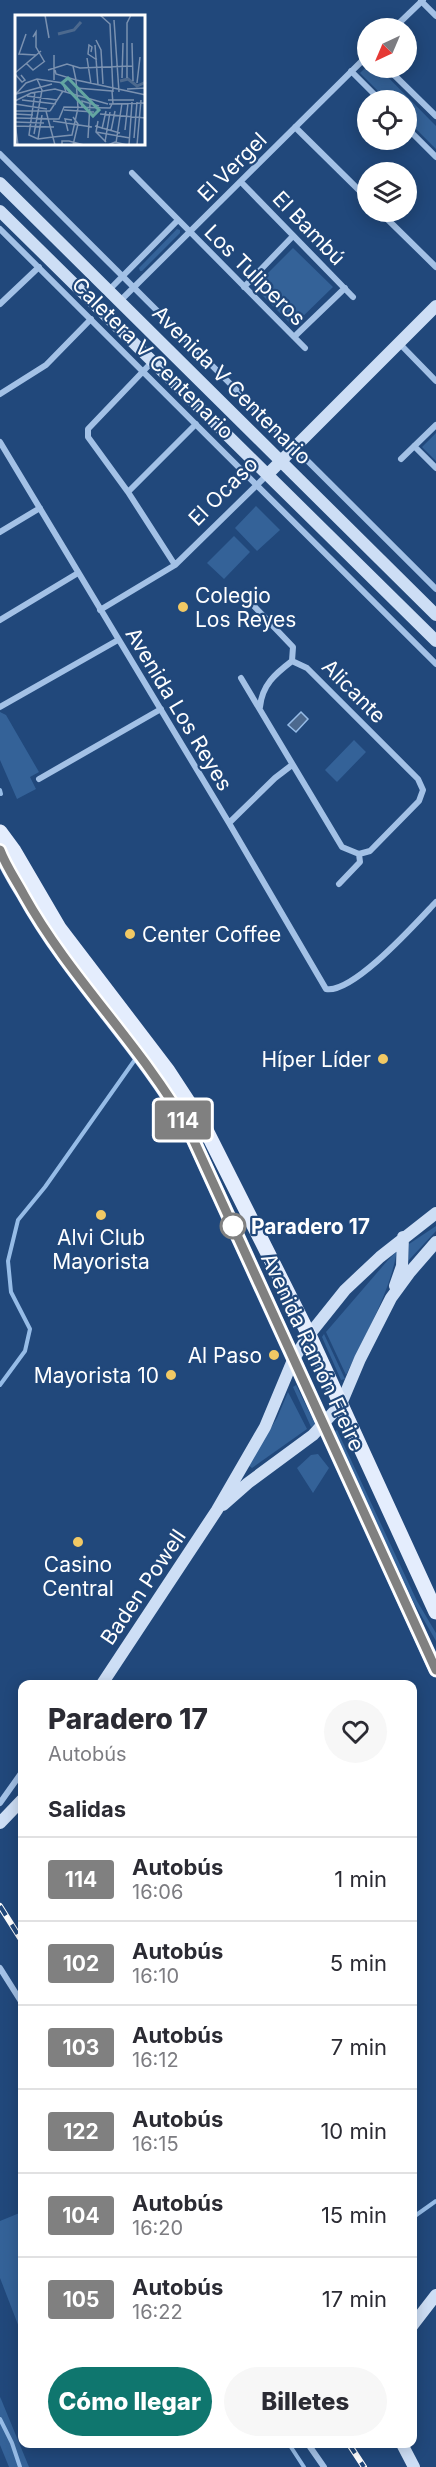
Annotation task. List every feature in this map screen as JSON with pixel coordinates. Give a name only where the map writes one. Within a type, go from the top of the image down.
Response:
[{"type":"main road","name":"Avenida V Centenario","points":[[0,183],[436,615]]},
{"type":"main road","name":"Avenida V Centenario","points":[[0,211],[436,641]]},
{"type":"main road","name":"El Ocaso","points":[[268,474],[436,306]]},
{"type":"main road","name":"Avenida Ramón Freire","points":[[0,832],[14,851],[59,928],[168,1071],[204,1126],[309,1335],[436,1612]]},
{"type":"main road","name":"Avenida Ramón Freire","points":[[0,850],[42,927],[136,1052],[188,1128],[436,1670]]},
{"type":"main road","points":[[136,1052],[152,1065],[168,1071]]},
{"type":"main road","name":"Baden Powell","points":[[105,1680],[217,1510],[266,1427],[293,1360],[309,1335],[345,1290],[403,1237],[436,1213]]},
{"type":"main road","points":[[391,1298],[402,1266],[403,1237]]},
{"type":"main road","name":"Baden Powell","points":[[217,1510],[248,1483],[311,1436],[341,1404],[360,1359],[391,1298],[436,1242]]},
{"type":"main road","points":[[0,1823],[18,1804]]},
{"type":"main road","points":[[417,2320],[436,2295]]},
{"type":"main road","points":[[404,2448],[414,2467]]},
{"type":"street","points":[[404,18],[422,1],[436,16]]},
{"type":"street","name":"El Vergel","points":[[120,301],[357,65]]},
{"type":"street","points":[[351,71],[370,90]]},
{"type":"street","points":[[397,78],[436,116]]},
{"type":"street","points":[[295,128],[357,188]]},
{"type":"street","points":[[417,138],[436,157]]},
{"type":"street","name":"Caletera V Centenario","points":[[0,154],[436,589]]},
{"type":"street","name":"Los Tuliperos","points":[[132,173],[305,348]]},
{"type":"street","name":"El Bambú","points":[[241,182],[353,297]]},
{"type":"street","points":[[108,290],[178,220]]},
{"type":"street","points":[[390,222],[436,267]]},
{"type":"street","name":"Caletera V Centenario","points":[[0,228],[436,664]]},
{"type":"street","points":[[244,287],[293,236]]},
{"type":"street","points":[[0,304],[39,267]]},
{"type":"street","points":[[294,337],[345,288]]},
{"type":"street","points":[[0,394],[46,365],[91,319]]},
{"type":"street","points":[[399,343],[436,381]]},
{"type":"street","points":[[153,361],[88,429],[88,437],[128,492],[175,565]]},
{"type":"street","points":[[128,492],[196,424]]},
{"type":"street","points":[[401,459],[436,425]]},
{"type":"street","name":"Avenida Los Reyes","points":[[0,442],[326,989],[332,990],[366,972],[436,902]]},
{"type":"street","points":[[414,446],[436,468]]},
{"type":"street","name":"El Ocaso","points":[[100,610],[175,565],[268,474]]},
{"type":"street","points":[[0,532],[40,508]]},
{"type":"street","points":[[0,620],[78,573]]},
{"type":"street","points":[[250,602],[293,647],[292,661]]},
{"type":"street","points":[[0,707],[118,640]]},
{"type":"street","name":"Alicante","points":[[260,707],[261,695],[273,675],[292,661],[307,668],[418,779],[423,790],[419,801],[370,851],[358,854]]},
{"type":"street","points":[[241,678],[342,847],[358,854],[360,862],[339,884]]},
{"type":"street","points":[[39,779],[161,709]]},
{"type":"street","points":[[229,823],[275,778],[292,765]]},
{"type":"street","points":[[0,1803],[18,1778]]},
{"type":"street","points":[[0,1968],[18,1997]]},
{"type":"street","points":[[311,2448],[324,2467]]},
{"type":"shaded area","points":[[365,78],[389,78],[401,90],[377,90]]},
{"type":"shaded area","points":[[417,107],[436,126],[436,149],[417,130]]},
{"type":"shaded area","points":[[177,229],[180,233],[140,271],[139,268]]},
{"type":"shaded area","points":[[293,248],[333,287],[293,326],[254,287]]},
{"type":"shaded area","points":[[436,433],[436,461],[422,447]]},
{"type":"shaded area","points":[[256,506],[280,530],[257,551],[235,528]]},
{"type":"shaded area","points":[[234,536],[250,552],[224,579],[207,563]]},
{"type":"shaded area","points":[[0,712],[6,715],[39,772],[30,777],[36,789],[17,799],[0,760]]},
{"type":"shaded area","points":[[301,712],[308,719],[296,732],[288,725]]},
{"type":"shaded area","points":[[354,740],[366,752],[337,782],[325,770]]},
{"type":"shaded area","points":[[436,1226],[436,1231],[408,1261],[409,1244]]},
{"type":"shaded area","points":[[397,1251],[382,1299],[346,1375],[326,1332]]},
{"type":"shaded area","points":[[324,1334],[345,1379],[341,1380],[322,1337]]},
{"type":"shaded area","points":[[296,1385],[315,1424],[311,1427],[293,1387]]},
{"type":"shaded area","points":[[288,1392],[307,1429],[252,1468],[248,1465],[277,1418]]},
{"type":"shaded area","points":[[337,1430],[417,1601],[436,1633],[436,1641],[414,1603],[334,1432]]},
{"type":"shaded area","points":[[318,1454],[329,1468],[313,1493],[297,1468],[311,1455]]},
{"type":"shaded area","points":[[18,2214],[18,2325],[0,2278],[0,2221]]},
{"type":"shaded area","points":[[0,2397],[18,2440],[18,2448],[21,2448],[29,2467],[9,2467],[0,2445]]},
{"type":"waterway","points":[[0,790],[1,794]]},
{"type":"waterway","points":[[0,1385],[25,1351],[30,1329],[11,1292],[8,1261],[18,1220],[45,1187],[134,1061]]},
{"type":"waterway","points":[[417,2214],[436,2201]]},
{"type":"waterway","points":[[0,2419],[12,2443],[20,2467]]},
{"type":"waterway","points":[[292,2448],[304,2467]]},
{"type":"railway","points":[[0,1906],[18,1935]]},
{"type":"railway","points":[[352,2448],[364,2467]]},
{"type":"bus line","name":"114","points":[[0,850],[42,927],[157,1080],[188,1128],[436,1670]]},
{"type":"place","name":"Colegio Los Reyes","points":[[183,607]]},
{"type":"place","name":"Center Coffee","points":[[130,934]]},
{"type":"place","name":"Híper Líder","points":[[383,1059]]},
{"type":"place","name":"Alvi Club Mayorista","points":[[101,1215]]},
{"type":"place","name":"Paradero 17","points":[[233,1226]]},
{"type":"place","name":"Al Paso","points":[[274,1355]]},
{"type":"place","name":"Mayorista 10","points":[[171,1375]]},
{"type":"place","name":"Casino Central","points":[[78,1542]]}]
